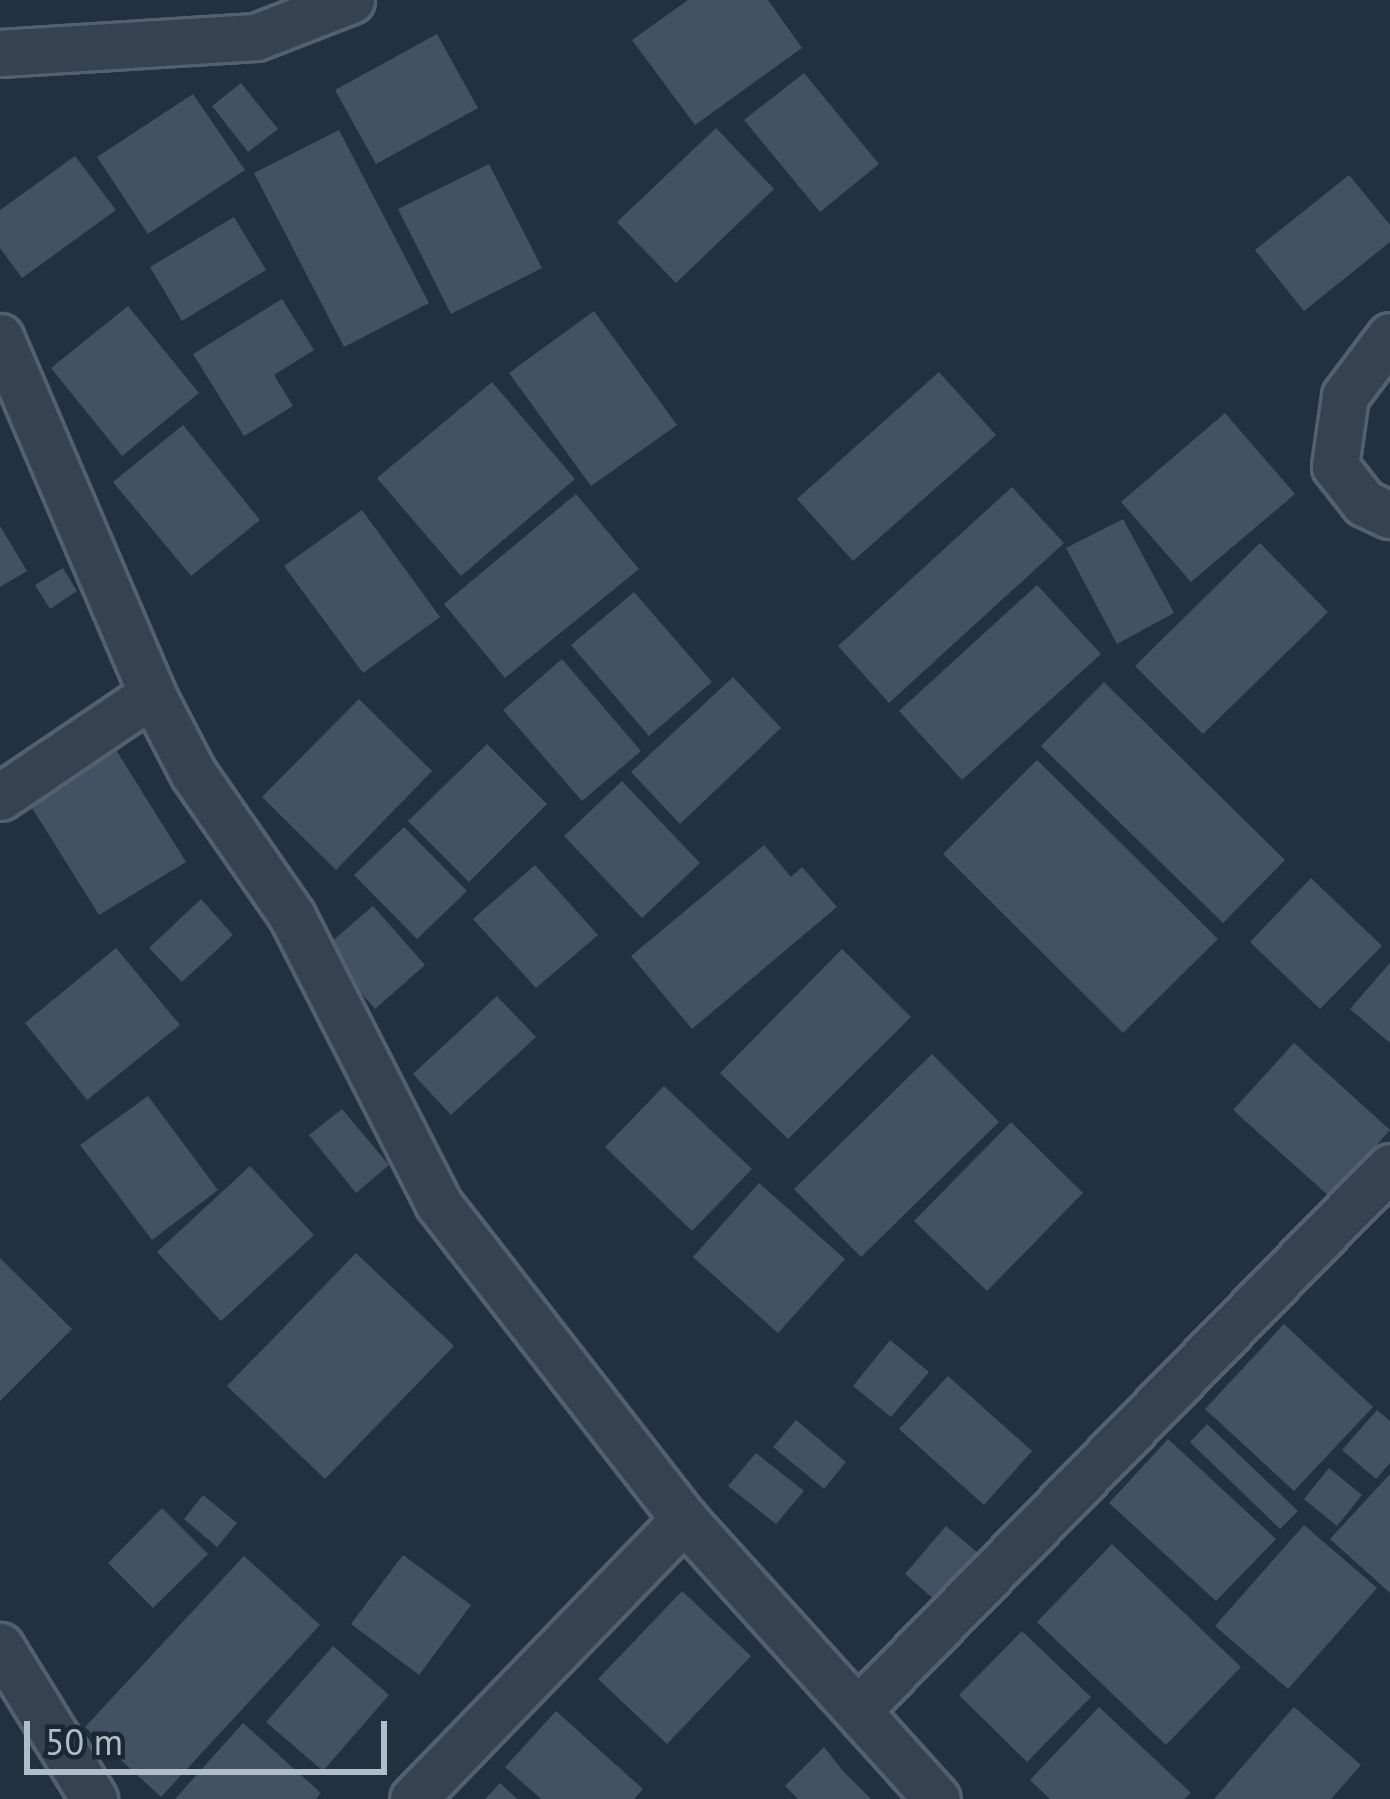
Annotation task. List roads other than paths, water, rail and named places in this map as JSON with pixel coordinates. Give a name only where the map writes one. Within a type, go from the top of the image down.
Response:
[{"type":"street","points":[[0,53],[256,37],[350,0]]},
{"type":"street","points":[[1390,336],[1346,396],[1335,466],[1364,502],[1390,515]]},
{"type":"street","points":[[0,337],[152,694],[194,773],[292,916],[438,1203],[684,1520],[937,1799]]},
{"type":"street","points":[[0,796],[152,694]]},
{"type":"street","points":[[858,1710],[1390,1167]]},
{"type":"street","points":[[413,1799],[684,1520]]},
{"type":"street","points":[[0,1646],[94,1799]]}]
